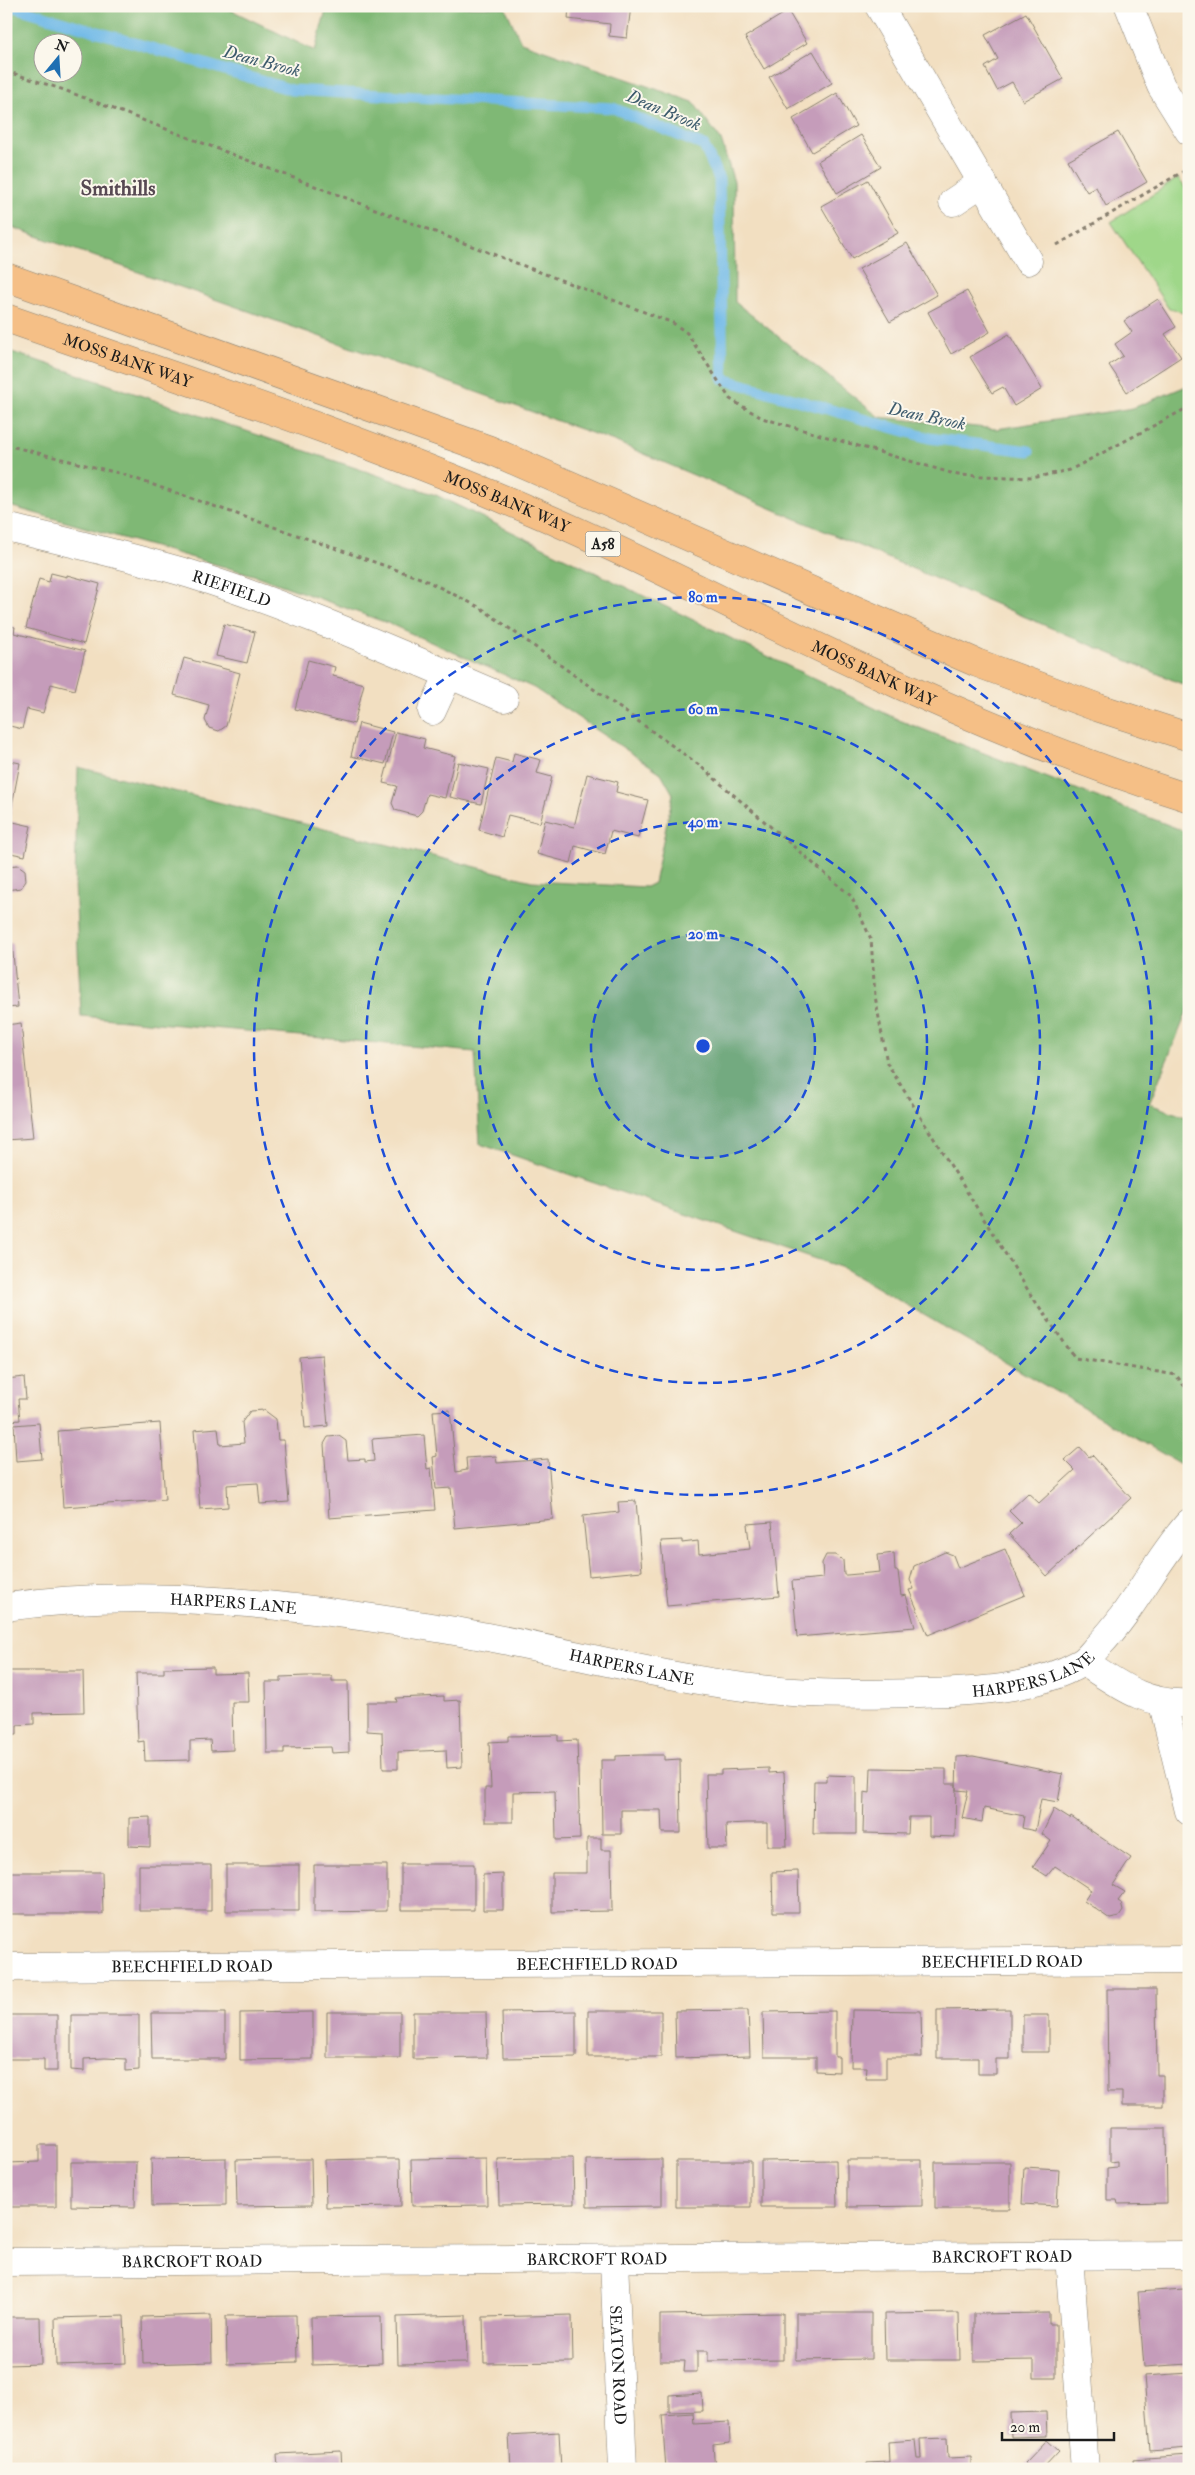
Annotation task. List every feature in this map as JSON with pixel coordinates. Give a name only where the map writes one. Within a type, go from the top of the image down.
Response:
[{"type":"highway","name":"A58","points":[[6,277],[490,450],[977,663],[1099,708],[1189,737]]},
{"type":"highway","name":"MOSS BANK WAY","points":[[6,318],[404,458],[539,514],[867,670],[1011,735],[1124,778],[1189,798]]},
{"type":"street","points":[[879,6],[1028,261]]},
{"type":"street","points":[[1130,6],[1161,86],[1189,132]]},
{"type":"street","points":[[953,202],[983,182]]},
{"type":"street","name":"RIEFIELD","points":[[6,527],[130,557],[192,575],[344,630],[504,698]]},
{"type":"street","points":[[432,711],[449,674]]},
{"type":"street","name":"HARPERS LANE","points":[[6,1607],[104,1599],[198,1600],[320,1612],[457,1632],[574,1654],[679,1677],[769,1690],[844,1695],[961,1692],[1023,1684],[1084,1662],[1115,1629],[1175,1538],[1189,1522]]},
{"type":"street","points":[[1084,1662],[1128,1690],[1176,1704],[1189,1811]]},
{"type":"street","name":"BEECHFIELD ROAD","points":[[6,1967],[1189,1960]]},
{"type":"street","name":"BARCROFT ROAD","points":[[6,2262],[614,2260],[1189,2255]]},
{"type":"street","points":[[1070,2256],[1085,2469]]},
{"type":"street","name":"SEATON ROAD","points":[[614,2260],[623,2469]]},
{"type":"path","points":[[6,72],[64,90],[673,323],[687,333],[730,399],[762,418],[958,476],[1032,478],[1070,470],[1189,407]]},
{"type":"path","points":[[1028,261],[1189,168]]},
{"type":"path","points":[[6,445],[122,474],[423,579],[481,608],[698,765],[851,896],[871,939],[875,996],[887,1063],[1031,1294],[1075,1358],[1176,1375],[1189,1392]]},
{"type":"green space","points":[[6,6],[223,6],[315,51],[327,6],[505,7],[521,42],[693,102],[721,140],[734,182],[735,302],[879,417],[996,429],[1133,408],[1189,385],[1189,687],[614,441],[6,225]]},
{"type":"green space","points":[[1178,178],[1189,193],[1189,313],[1169,309],[1111,222]]},
{"type":"green space","points":[[6,350],[436,495],[899,720],[1189,833],[1189,1007],[1149,1104],[1189,1118],[1189,1469],[843,1268],[480,1144],[475,1052],[81,1016],[75,883],[78,767],[532,881],[646,887],[654,883],[673,794],[661,773],[534,688],[390,624],[257,576],[6,505]]},
{"type":"building","points":[[569,6],[631,6],[627,38],[609,36],[610,24],[568,19]]},
{"type":"building","points":[[788,11],[807,43],[764,69],[745,37]]},
{"type":"building","points":[[1026,13],[1063,79],[1023,101],[1012,82],[997,90],[985,67],[998,59],[985,35]]},
{"type":"building","points":[[813,51],[832,83],[788,109],[769,77]]},
{"type":"building","points":[[837,93],[856,126],[812,152],[793,119]]},
{"type":"building","points":[[1118,132],[1147,182],[1106,206],[1096,187],[1087,192],[1068,160]]},
{"type":"building","points":[[861,135],[881,167],[837,193],[818,161]]},
{"type":"building","points":[[868,180],[898,233],[852,259],[821,206]]},
{"type":"building","points":[[907,243],[937,295],[890,322],[859,269]]},
{"type":"building","points":[[967,291],[990,332],[951,354],[928,312]]},
{"type":"building","points":[[1158,299],[1176,327],[1165,334],[1181,357],[1127,392],[1109,365],[1123,356],[1115,344],[1132,332],[1124,321]]},
{"type":"building","points":[[1009,334],[1042,389],[1014,406],[1003,387],[992,393],[970,357]]},
{"type":"building","points":[[51,573],[67,577],[67,575],[100,584],[84,644],[26,628],[39,579],[49,582]]},
{"type":"building","points":[[224,624],[255,632],[247,663],[216,656]]},
{"type":"building","points":[[6,625],[15,627],[14,633],[85,651],[75,690],[51,684],[43,713],[27,709],[22,729],[6,725]]},
{"type":"building","points":[[184,658],[240,673],[226,726],[219,731],[209,728],[205,720],[209,705],[174,695]]},
{"type":"building","points":[[308,660],[335,667],[333,676],[364,684],[354,724],[295,709]]},
{"type":"building","points":[[359,723],[393,732],[385,764],[351,756]]},
{"type":"building","points":[[396,732],[425,739],[423,748],[455,756],[445,798],[427,794],[422,811],[417,816],[395,810],[392,803],[397,786],[383,783]]},
{"type":"building","points":[[514,753],[541,760],[537,773],[552,777],[540,823],[508,815],[502,837],[479,830],[496,758],[512,762]]},
{"type":"building","points":[[6,760],[20,763],[9,821],[31,826],[25,856],[6,852]]},
{"type":"building","points":[[458,762],[489,769],[481,804],[450,797]]},
{"type":"building","points":[[587,774],[618,782],[616,792],[648,800],[638,838],[611,831],[605,854],[575,846],[571,863],[537,854],[545,820],[574,827]]},
{"type":"building","points":[[18,865],[25,870],[26,881],[21,888],[6,890],[6,866]]},
{"type":"building","points":[[12,943],[18,1007],[6,1008],[6,944]]},
{"type":"building","points":[[21,1023],[33,1138],[6,1140],[6,1025]]},
{"type":"building","points":[[322,1355],[328,1426],[305,1428],[299,1357]]},
{"type":"building","points":[[24,1377],[26,1399],[18,1399],[20,1420],[9,1421],[9,1427],[6,1428],[6,1379]]},
{"type":"building","points":[[264,1410],[276,1419],[278,1440],[284,1440],[289,1502],[260,1504],[258,1483],[227,1485],[228,1507],[200,1509],[194,1430],[218,1428],[220,1445],[244,1443],[242,1422],[250,1411]]},
{"type":"building","points":[[450,1410],[456,1472],[467,1470],[466,1458],[496,1456],[497,1463],[548,1459],[553,1519],[455,1528],[451,1488],[436,1489],[433,1457],[437,1456],[433,1411]]},
{"type":"building","points":[[39,1423],[42,1459],[16,1461],[14,1425]]},
{"type":"building","points":[[160,1423],[165,1500],[63,1507],[58,1431]]},
{"type":"building","points":[[424,1435],[427,1469],[431,1468],[435,1510],[329,1518],[324,1444],[328,1437],[339,1436],[346,1441],[348,1460],[365,1459],[365,1462],[374,1461],[372,1439]]},
{"type":"building","points":[[1080,1447],[1089,1457],[1092,1455],[1131,1498],[1047,1576],[1009,1534],[1021,1523],[1009,1511],[1028,1493],[1039,1503],[1075,1470],[1065,1460]]},
{"type":"building","points":[[636,1501],[642,1571],[589,1576],[583,1516],[619,1512],[618,1502]]},
{"type":"building","points":[[772,1522],[779,1596],[667,1606],[661,1541],[682,1540],[682,1543],[698,1541],[699,1554],[750,1549],[747,1524]]},
{"type":"building","points":[[1005,1549],[1025,1595],[928,1635],[909,1590],[914,1589],[910,1580],[914,1566],[945,1552],[953,1555],[958,1568]]},
{"type":"building","points":[[894,1553],[895,1571],[898,1571],[901,1596],[906,1595],[915,1627],[797,1637],[792,1581],[823,1578],[822,1563],[826,1555],[835,1555],[843,1560],[844,1575],[847,1575],[880,1572],[878,1555]]},
{"type":"building","points":[[213,1667],[213,1674],[248,1673],[249,1702],[232,1702],[233,1750],[211,1751],[210,1740],[190,1741],[190,1760],[145,1761],[144,1741],[138,1742],[136,1673],[164,1673],[164,1668]]},
{"type":"building","points":[[6,1671],[83,1671],[84,1712],[34,1713],[34,1724],[17,1725],[17,1735],[6,1735]]},
{"type":"building","points":[[332,1676],[332,1681],[348,1681],[349,1752],[332,1753],[331,1747],[284,1748],[284,1753],[267,1753],[266,1682],[281,1682],[281,1677]]},
{"type":"building","points":[[444,1696],[444,1701],[460,1700],[462,1767],[447,1768],[446,1750],[398,1752],[398,1769],[383,1769],[382,1732],[367,1731],[367,1702],[397,1702],[396,1698]]},
{"type":"building","points":[[558,1735],[558,1741],[577,1740],[580,1839],[556,1840],[555,1791],[513,1792],[513,1822],[485,1822],[485,1788],[491,1788],[489,1742],[508,1741],[508,1736]]},
{"type":"building","points":[[664,1755],[664,1760],[680,1759],[681,1833],[662,1833],[661,1810],[621,1810],[621,1834],[602,1834],[601,1760],[616,1760],[616,1756]]},
{"type":"building","points":[[973,1756],[1063,1774],[1058,1802],[1041,1799],[1035,1831],[1022,1828],[1024,1816],[984,1808],[982,1822],[962,1818],[968,1791],[956,1790],[957,1757]]},
{"type":"building","points":[[769,1768],[769,1773],[784,1772],[787,1846],[767,1846],[767,1823],[747,1823],[726,1824],[727,1848],[708,1848],[706,1774],[721,1774],[721,1770]]},
{"type":"building","points":[[871,1768],[946,1769],[946,1784],[956,1784],[955,1837],[929,1836],[929,1817],[909,1817],[908,1834],[863,1833],[864,1792],[870,1793]]},
{"type":"building","points":[[827,1775],[856,1776],[856,1834],[813,1834],[814,1781],[827,1781]]},
{"type":"building","points":[[1054,1809],[1070,1819],[1071,1817],[1131,1858],[1113,1885],[1125,1892],[1118,1901],[1121,1903],[1123,1911],[1119,1917],[1110,1919],[1084,1901],[1091,1890],[1055,1866],[1047,1876],[1033,1867],[1051,1841],[1042,1834]]},
{"type":"building","points":[[150,1817],[150,1847],[129,1846],[129,1818]]},
{"type":"building","points":[[587,1838],[601,1838],[601,1850],[611,1850],[612,1911],[552,1912],[552,1873],[587,1873]]},
{"type":"building","points":[[401,1864],[474,1864],[474,1910],[401,1910]]},
{"type":"building","points":[[139,1865],[211,1865],[211,1911],[139,1911]]},
{"type":"building","points":[[226,1865],[299,1865],[299,1911],[226,1911]]},
{"type":"building","points":[[314,1865],[387,1865],[387,1911],[314,1912]]},
{"type":"building","points":[[798,1871],[799,1912],[773,1912],[772,1872]]},
{"type":"building","points":[[6,1872],[102,1872],[103,1914],[6,1914]]},
{"type":"building","points":[[503,1874],[503,1910],[483,1910],[483,1875]]},
{"type":"building","points":[[1107,1989],[1156,1989],[1157,2075],[1163,2075],[1163,2106],[1122,2106],[1122,2092],[1108,2092]]},
{"type":"building","points":[[1010,2009],[1010,2059],[996,2059],[996,2074],[978,2074],[978,2058],[937,2058],[937,2010]]},
{"type":"building","points":[[748,2010],[750,2056],[676,2058],[675,2011]]},
{"type":"building","points":[[852,2010],[921,2011],[922,2057],[886,2057],[886,2079],[866,2079],[867,2067],[851,2067]]},
{"type":"building","points":[[576,2011],[576,2057],[503,2058],[502,2012]]},
{"type":"building","points":[[588,2011],[661,2011],[661,2057],[588,2057]]},
{"type":"building","points":[[835,2011],[835,2057],[839,2057],[839,2072],[816,2071],[816,2057],[764,2057],[763,2012]]},
{"type":"building","points":[[313,2012],[313,2059],[240,2060],[240,2013]]},
{"type":"building","points":[[327,2012],[400,2012],[400,2058],[327,2058]]},
{"type":"building","points":[[413,2012],[486,2012],[487,2058],[413,2059]]},
{"type":"building","points":[[151,2013],[225,2013],[225,2059],[152,2059]]},
{"type":"building","points":[[6,2015],[57,2015],[57,2071],[44,2071],[44,2059],[6,2059]]},
{"type":"building","points":[[71,2015],[139,2015],[139,2070],[126,2071],[126,2059],[105,2058],[84,2059],[84,2071],[71,2070]]},
{"type":"building","points":[[1023,2015],[1049,2015],[1049,2052],[1023,2052]]},
{"type":"building","points":[[1110,2128],[1166,2128],[1167,2203],[1118,2204],[1117,2200],[1107,2200],[1107,2168],[1117,2167],[1117,2161],[1110,2162]]},
{"type":"building","points":[[39,2145],[56,2145],[56,2207],[6,2207],[6,2163],[39,2162]]},
{"type":"building","points":[[226,2158],[226,2205],[152,2206],[151,2159]]},
{"type":"building","points":[[486,2158],[487,2205],[412,2206],[411,2159]]},
{"type":"building","points":[[573,2158],[574,2204],[499,2205],[498,2159]]},
{"type":"building","points":[[311,2159],[312,2205],[237,2206],[236,2160]]},
{"type":"building","points":[[400,2159],[401,2206],[326,2207],[325,2160]]},
{"type":"building","points":[[662,2159],[662,2206],[587,2207],[586,2160]]},
{"type":"building","points":[[836,2160],[837,2207],[761,2207],[761,2161]]},
{"type":"building","points":[[847,2160],[922,2160],[922,2206],[847,2207]]},
{"type":"building","points":[[676,2161],[751,2161],[751,2207],[676,2207]]},
{"type":"building","points":[[71,2162],[136,2162],[135,2207],[71,2206]]},
{"type":"building","points":[[935,2162],[1010,2162],[1010,2209],[935,2209]]},
{"type":"building","points":[[1024,2167],[1059,2169],[1057,2206],[1022,2204]]},
{"type":"building","points":[[1184,2289],[1189,2364],[1144,2367],[1138,2292]]},
{"type":"building","points":[[783,2313],[783,2360],[708,2361],[708,2351],[697,2351],[697,2372],[684,2372],[685,2361],[660,2361],[660,2315]]},
{"type":"building","points":[[796,2313],[871,2313],[871,2359],[796,2360]]},
{"type":"building","points":[[959,2313],[960,2360],[885,2360],[884,2314]]},
{"type":"building","points":[[1049,2313],[1049,2324],[1056,2324],[1056,2378],[1034,2378],[1034,2360],[974,2361],[974,2314]]},
{"type":"building","points":[[211,2315],[212,2362],[143,2364],[142,2317]]},
{"type":"building","points":[[296,2315],[297,2362],[227,2364],[226,2316]]},
{"type":"building","points":[[466,2315],[467,2363],[398,2364],[397,2317]]},
{"type":"building","points":[[572,2315],[573,2362],[484,2363],[483,2317]]},
{"type":"building","points":[[124,2316],[126,2363],[56,2365],[55,2318]]},
{"type":"building","points":[[381,2316],[382,2363],[312,2365],[311,2317]]},
{"type":"building","points":[[6,2317],[40,2317],[41,2364],[6,2365]]},
{"type":"building","points":[[1189,2373],[1189,2448],[1150,2451],[1144,2376]]},
{"type":"building","points":[[702,2393],[703,2411],[669,2412],[669,2395]]},
{"type":"building","points":[[1046,2412],[1047,2436],[1011,2437],[1010,2413]]},
{"type":"building","points":[[693,2413],[694,2424],[729,2422],[730,2443],[713,2445],[715,2469],[666,2469],[662,2415]]},
{"type":"building","points":[[559,2432],[561,2469],[511,2469],[509,2435]]},
{"type":"building","points":[[947,2438],[948,2458],[971,2457],[971,2469],[867,2469],[867,2463],[889,2462],[888,2442],[915,2440],[917,2459],[921,2459],[920,2439]]},
{"type":"building","points":[[1047,2440],[1059,2451],[1042,2469],[1031,2469],[1025,2463]]},
{"type":"building","points":[[341,2451],[342,2469],[278,2469],[277,2454]]},
{"type":"building","points":[[1189,2455],[1189,2469],[1134,2469],[1133,2459]]},
{"type":"waterway","name":"Dean Brook","points":[[11,6],[292,90],[613,108],[704,146],[719,179],[723,379],[929,438],[1029,451]]},
{"type":"district","name":"Smithills","points":[[118,188]]}]
